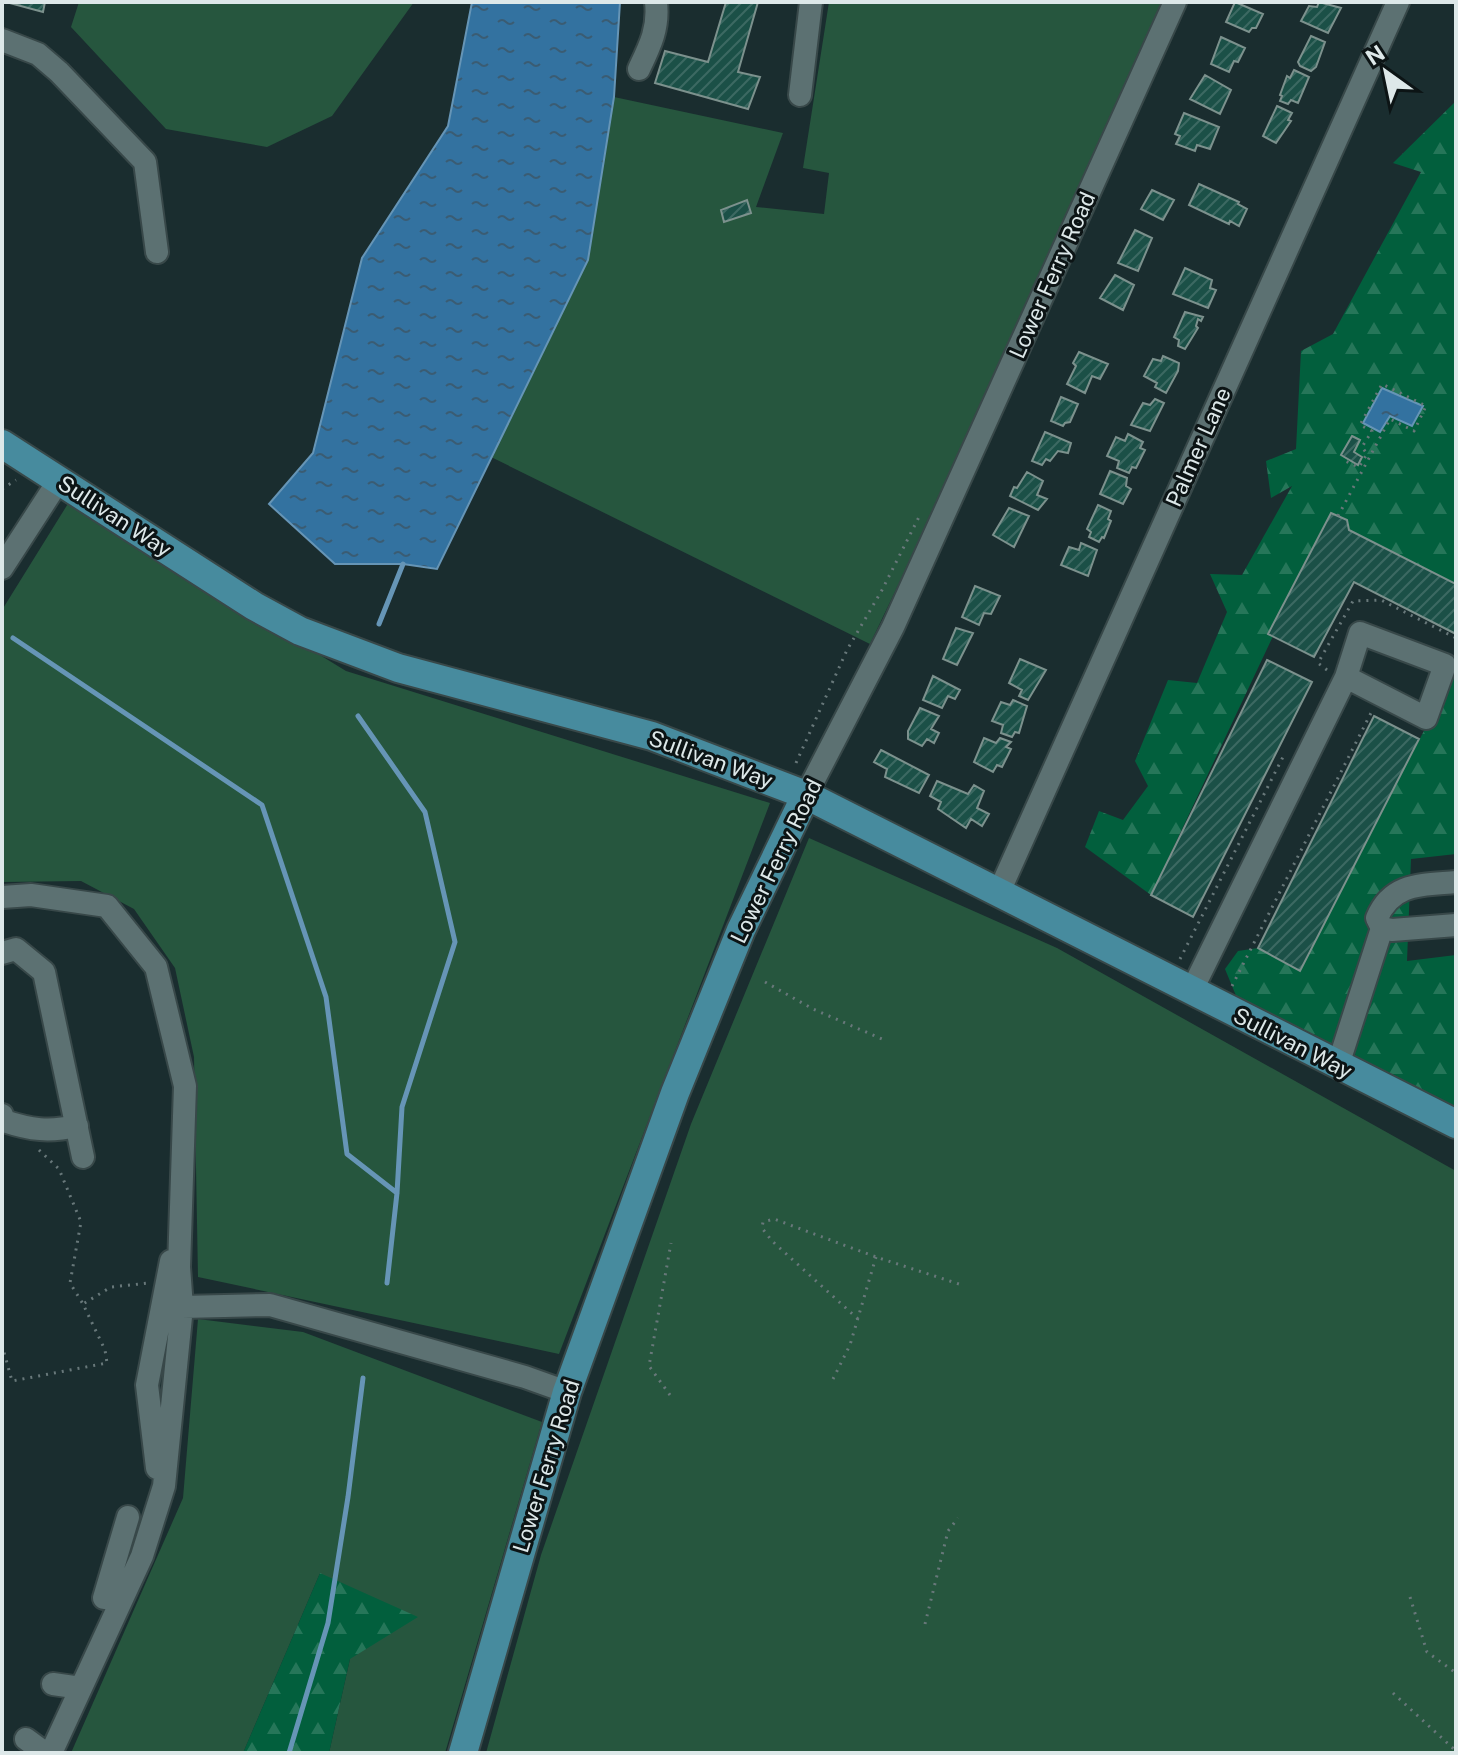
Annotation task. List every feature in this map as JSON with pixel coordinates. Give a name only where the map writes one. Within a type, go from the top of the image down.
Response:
[{"type":"main road","name":"Sullivan Way","points":[[2,444],[254,606],[300,631],[398,668],[652,736],[806,795],[1456,1124]]},
{"type":"main road","name":"Lower Ferry Road","points":[[463,1753],[567,1392],[675,1093],[741,930],[806,795]]},
{"type":"street","points":[[639,69],[652,42],[658,19],[656,2]]},
{"type":"street","points":[[800,95],[811,2]]},
{"type":"street","name":"Lower Ferry Road","points":[[806,795],[893,627],[1175,2]]},
{"type":"street","name":"Palmer Lane","points":[[999,892],[1398,2]]},
{"type":"street","points":[[2,40],[38,54],[145,162],[157,252]]},
{"type":"street","points":[[2,568],[59,480]]},
{"type":"street","points":[[1191,992],[1337,673],[1360,633],[1445,665],[1426,718],[1337,673]]},
{"type":"street","points":[[1338,1065],[1382,928],[1377,918],[1387,899],[1410,887],[1456,882]]},
{"type":"street","points":[[2,897],[31,895],[107,906],[156,967],[185,1086],[182,1307],[164,1486],[142,1556],[51,1753]]},
{"type":"street","points":[[1382,928],[1456,925]]},
{"type":"street","points":[[2,953],[16,949],[44,972],[83,1157]]},
{"type":"street","points":[[2,1115],[4,1121],[32,1131],[77,1126]]},
{"type":"street","points":[[161,1497],[147,1385],[181,1220]]},
{"type":"street","points":[[182,1307],[270,1305],[525,1377],[567,1392]]},
{"type":"street","points":[[104,1598],[128,1517]]},
{"type":"street","points":[[53,1684],[81,1688]]},
{"type":"street","points":[[26,1739],[45,1753]]},
{"type":"path","points":[[1361,468],[1382,435],[1390,419],[1414,431],[1426,406],[1382,384],[1360,425],[1382,435]]},
{"type":"path","points":[[1338,516],[1367,454],[1362,447],[1372,431]]},
{"type":"path","points":[[1345,461],[1361,468]]},
{"type":"path","points":[[1337,673],[1318,663],[1353,601],[1381,600],[1456,638]]},
{"type":"path","points":[[1230,990],[1372,711]]},
{"type":"path","points":[[1179,961],[1287,748]]},
{"type":"path","points":[[765,982],[813,1009],[882,1039]]},
{"type":"path","points":[[2,1345],[12,1381],[107,1363],[105,1350],[70,1283],[81,1222],[59,1169],[33,1145]]},
{"type":"path","points":[[858,1319],[765,1235],[763,1222],[774,1219],[959,1284]]},
{"type":"path","points":[[670,1395],[649,1366],[671,1243]]},
{"type":"path","points":[[833,1379],[850,1345],[876,1257]]},
{"type":"path","points":[[83,1304],[111,1287],[166,1284]]},
{"type":"path","points":[[925,1624],[948,1531],[958,1518]]},
{"type":"path","points":[[1410,1597],[1427,1652],[1456,1673]]},
{"type":"path","points":[[1393,1693],[1456,1751]]},
{"type":"green space","points":[[79,2],[414,2],[332,116],[267,147],[166,129],[71,27]]},
{"type":"green space","points":[[829,2],[1177,2],[870,644],[491,457],[587,260],[614,97],[783,133],[756,207],[824,214],[829,173],[803,168]]},
{"type":"green space","points":[[1456,101],[1456,584],[1349,530],[1331,513],[1151,895],[1085,847],[1099,811],[1123,820],[1148,786],[1135,761],[1168,680],[1197,683],[1227,612],[1210,574],[1242,575],[1292,486],[1271,498],[1266,461],[1296,449],[1301,351],[1333,334],[1421,172],[1393,163]]},
{"type":"green space","points":[[69,502],[346,671],[770,803],[559,1354],[198,1277],[194,1057],[175,968],[134,909],[81,881],[2,882],[2,610]]},
{"type":"green space","points":[[1456,669],[1456,854],[1411,859],[1407,961],[1456,955],[1456,1115],[1237,998],[1225,969],[1238,951],[1258,948],[1300,970]]},
{"type":"green space","points":[[809,838],[1057,948],[1456,1171],[1456,1753],[486,1753],[541,1555],[691,1124]]},
{"type":"green space","points":[[198,1319],[303,1332],[542,1422],[445,1753],[329,1753],[350,1659],[320,1573],[243,1753],[71,1753],[183,1498]]},
{"type":"green space","points":[[320,1573],[418,1617],[350,1659],[329,1753],[243,1753]]},
{"type":"water","points":[[472,2],[620,2],[614,97],[588,260],[437,569],[403,564],[335,564],[269,504],[313,453],[362,258],[448,126]]},
{"type":"water","points":[[1382,388],[1423,406],[1412,426],[1390,416],[1380,432],[1363,423]]},
{"type":"building","points":[[6,2],[45,2],[43,12]]},
{"type":"building","points":[[726,2],[758,2],[738,72],[760,77],[748,109],[655,83],[665,51],[708,62]]},
{"type":"building","points":[[1235,2],[1263,14],[1256,28],[1249,32],[1226,22]]},
{"type":"building","points":[[1319,2],[1341,8],[1328,33],[1301,21],[1309,6],[1317,7]]},
{"type":"building","points":[[1311,36],[1325,42],[1316,67],[1311,71],[1298,62]]},
{"type":"building","points":[[1221,37],[1245,48],[1229,72],[1211,64]]},
{"type":"building","points":[[1294,70],[1309,77],[1298,103],[1291,100],[1288,104],[1280,101],[1280,95],[1287,76],[1290,78]]},
{"type":"building","points":[[1205,75],[1231,90],[1220,114],[1190,99]]},
{"type":"building","points":[[1277,106],[1292,113],[1288,120],[1291,121],[1276,143],[1263,136]]},
{"type":"building","points":[[1184,113],[1219,127],[1210,149],[1197,145],[1195,151],[1176,144],[1180,136],[1175,134]]},
{"type":"building","points":[[1199,184],[1239,202],[1247,209],[1239,226],[1189,205]]},
{"type":"building","points":[[1152,190],[1174,200],[1163,220],[1141,209]]},
{"type":"building","points":[[747,200],[751,213],[724,222],[721,210]]},
{"type":"building","points":[[1135,230],[1152,238],[1138,271],[1118,263]]},
{"type":"building","points":[[1185,268],[1212,280],[1210,288],[1216,290],[1208,308],[1173,294]]},
{"type":"building","points":[[1115,275],[1134,285],[1123,310],[1100,298]]},
{"type":"building","points":[[1185,312],[1203,317],[1201,321],[1198,319],[1198,328],[1185,349],[1178,346],[1179,340],[1174,337]]},
{"type":"building","points":[[1079,352],[1108,364],[1100,379],[1092,376],[1085,393],[1067,384]]},
{"type":"building","points":[[1163,356],[1179,363],[1166,393],[1155,387],[1157,383],[1144,376],[1153,359],[1161,361]]},
{"type":"building","points":[[1061,397],[1078,404],[1070,422],[1063,426],[1051,421]]},
{"type":"building","points":[[1155,399],[1164,403],[1150,431],[1131,425],[1143,403],[1150,405]]},
{"type":"building","points":[[1045,432],[1071,443],[1068,453],[1058,451],[1042,465],[1032,461]]},
{"type":"building","points":[[1128,434],[1143,442],[1140,448],[1145,450],[1136,468],[1132,467],[1129,473],[1117,468],[1119,461],[1107,456],[1116,437],[1125,441]]},
{"type":"building","points":[[1352,436],[1360,440],[1354,452],[1362,457],[1358,465],[1341,455]]},
{"type":"building","points":[[1110,471],[1127,478],[1126,486],[1131,489],[1123,504],[1100,494]]},
{"type":"building","points":[[1027,472],[1043,481],[1037,495],[1047,499],[1038,510],[1010,496]]},
{"type":"building","points":[[1098,505],[1111,511],[1108,519],[1111,521],[1099,542],[1089,537],[1091,532],[1087,529]]},
{"type":"building","points":[[1009,508],[1029,516],[1014,547],[993,535]]},
{"type":"building","points":[[1331,513],[1347,520],[1349,530],[1456,584],[1456,634],[1354,582],[1314,657],[1268,634]]},
{"type":"building","points":[[1081,543],[1097,550],[1088,576],[1061,565],[1069,547],[1079,550]]},
{"type":"building","points":[[975,586],[1000,596],[991,614],[984,613],[979,625],[962,617]]},
{"type":"building","points":[[956,628],[973,633],[957,665],[943,659]]},
{"type":"building","points":[[1020,659],[1046,670],[1028,700],[1019,696],[1022,690],[1009,683]]},
{"type":"building","points":[[1267,660],[1312,682],[1193,917],[1151,895]]},
{"type":"building","points":[[933,676],[960,690],[955,699],[948,696],[942,708],[923,700]]},
{"type":"building","points":[[1013,700],[1027,706],[1019,733],[1015,732],[1012,737],[1001,733],[1003,725],[992,721],[1001,702],[1010,705]]},
{"type":"building","points":[[920,708],[939,716],[931,729],[939,733],[934,743],[927,739],[922,746],[908,739],[908,731]]},
{"type":"building","points":[[1374,716],[1419,739],[1300,971],[1258,948]]},
{"type":"building","points":[[984,738],[996,743],[1000,738],[1011,742],[1006,747],[1011,749],[1002,767],[997,765],[993,772],[974,762]]},
{"type":"building","points":[[881,750],[929,775],[919,793],[885,777],[887,769],[874,762]]},
{"type":"building","points":[[937,781],[968,794],[974,785],[984,791],[977,808],[989,814],[982,826],[971,819],[966,828],[938,809],[941,802],[930,796]]},
{"type":"waterway","points":[[379,624],[403,564]]},
{"type":"waterway","points":[[13,638],[262,805],[326,997],[347,1154],[397,1193]]},
{"type":"waterway","points":[[358,716],[425,812],[455,942],[402,1107],[387,1283]]},
{"type":"waterway","points":[[289,1753],[328,1623],[363,1378]]}]
